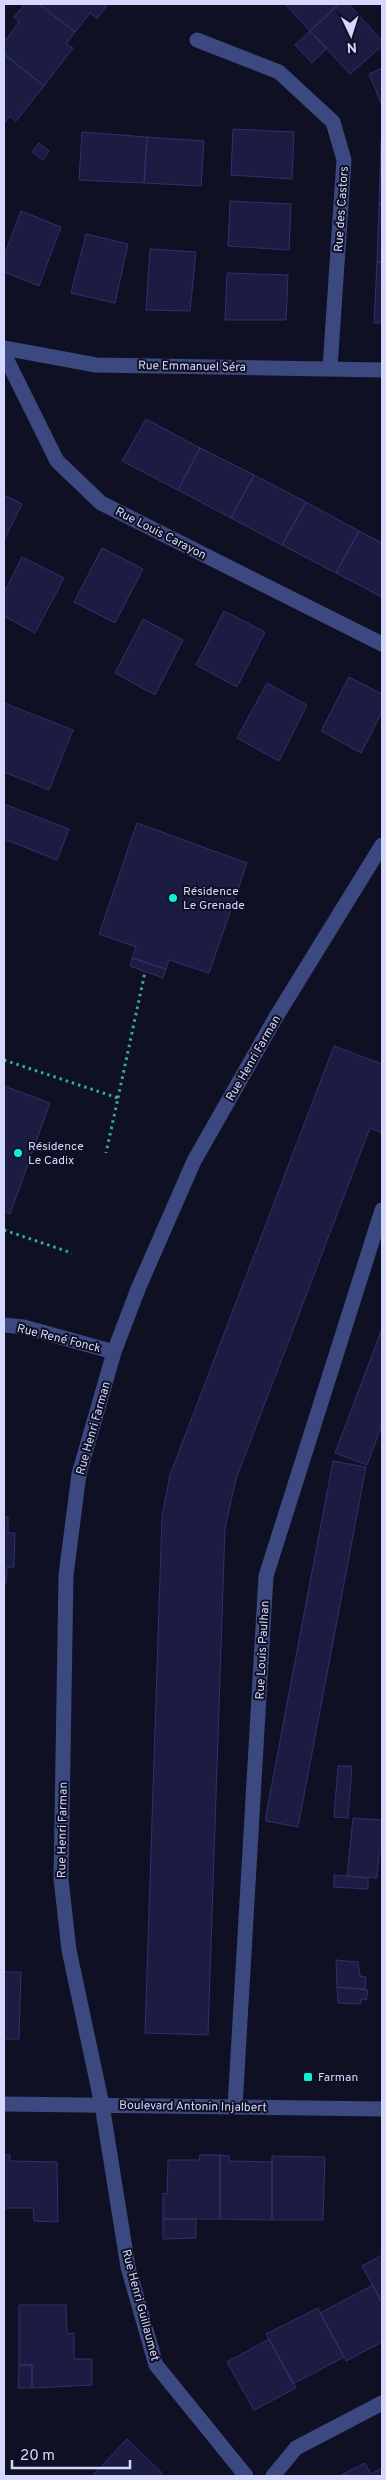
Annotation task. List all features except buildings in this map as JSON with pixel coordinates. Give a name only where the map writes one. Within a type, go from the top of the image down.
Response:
[{"type":"street","name":"Rue des Castors","points":[[197,40],[279,72],[333,122],[344,160],[330,368]]},
{"type":"street","name":"Rue Emmanuel Séra","points":[[4,348],[96,364],[382,370]]},
{"type":"street","name":"Rue Louis Carayon","points":[[4,354],[57,461],[101,503],[382,644]]},
{"type":"street","name":"Rue Henri Farman","points":[[102,2105],[69,1950],[61,1879],[66,1575],[79,1474],[114,1352],[138,1289],[194,1161],[276,1018],[382,845]]},
{"type":"street","name":"Rue Louis Paulhan","points":[[235,2107],[266,1576],[382,1210]]},
{"type":"street","name":"Rue René Fonck","points":[[4,1325],[24,1327],[114,1352]]},
{"type":"street","name":"Boulevard Antonin Injalbert","points":[[4,2104],[382,2109]]},
{"type":"street","name":"Rue Henri Guillaumet","points":[[102,2105],[128,2267],[156,2365],[246,2476]]},
{"type":"street","points":[[273,2476],[296,2448],[382,2403]]},
{"type":"path","points":[[106,1154],[146,972]]},
{"type":"path","points":[[4,1060],[118,1098]]},
{"type":"path","points":[[4,1230],[72,1253]]},
{"type":"place","name":"Résidence Le Grenade","points":[[173,898]]},
{"type":"place","name":"Résidence Le Cadix","points":[[18,1153]]},
{"type":"place","name":"Farman","points":[[308,2077]]}]
